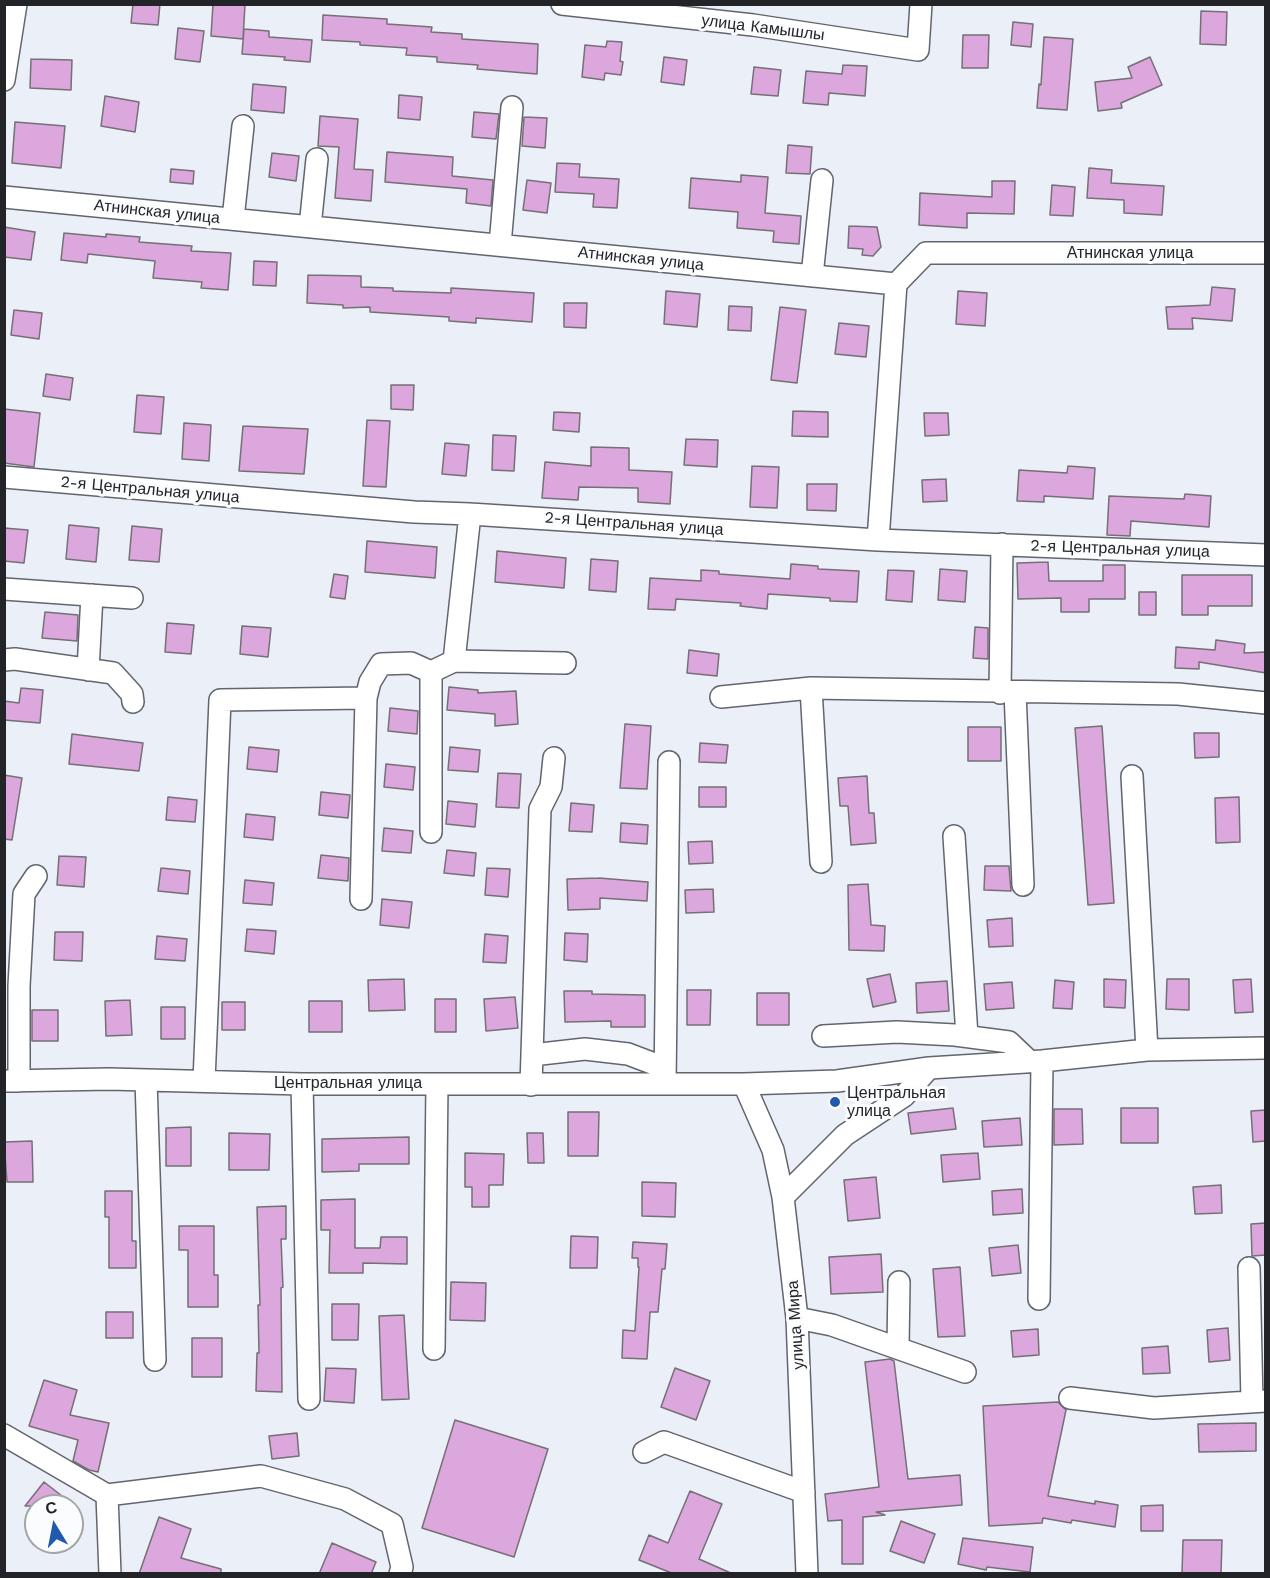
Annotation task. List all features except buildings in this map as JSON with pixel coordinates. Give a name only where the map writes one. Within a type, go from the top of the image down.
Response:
[{"type":"street","points":[[4,80],[16,4]]},
{"type":"street","name":"улица Камышлы","points":[[562,4],[753,25],[918,50],[921,4]]},
{"type":"street","points":[[500,245],[512,107]]},
{"type":"street","points":[[233,219],[243,126]]},
{"type":"street","points":[[310,227],[316,159]]},
{"type":"street","points":[[812,276],[822,180]]},
{"type":"street","name":"Атнинская улица","points":[[4,197],[896,284],[926,253],[1266,254]]},
{"type":"street","points":[[878,540],[896,284]]},
{"type":"street","name":"2-я Центральная улица","points":[[4,477],[414,512],[878,540],[1266,555]]},
{"type":"street","points":[[454,661],[470,514]]},
{"type":"street","points":[[1002,544],[1007,692],[1023,885]]},
{"type":"street","points":[[4,590],[132,598]]},
{"type":"street","points":[[88,670],[92,595]]},
{"type":"street","points":[[4,660],[15,659],[113,673],[132,694],[133,702]]},
{"type":"street","points":[[361,899],[366,698],[370,682],[381,664],[411,663],[431,672],[454,661],[565,663]]},
{"type":"street","points":[[431,672],[431,832]]},
{"type":"street","points":[[811,688],[821,862]]},
{"type":"street","points":[[721,697],[811,688],[1178,694],[1266,703]]},
{"type":"street","points":[[204,1081],[220,700],[366,698]]},
{"type":"street","points":[[531,1085],[540,809],[551,787],[554,758]]},
{"type":"street","points":[[665,1076],[669,762]]},
{"type":"street","points":[[1131,776],[1147,1050]]},
{"type":"street","points":[[954,836],[967,1036]]},
{"type":"street","points":[[12,1081],[24,894],[36,876]]},
{"type":"street","points":[[823,1036],[897,1032],[967,1036],[1009,1042],[1035,1061],[1039,1299]]},
{"type":"street","name":"Центральная улица","points":[[12,1081],[110,1078],[302,1084],[531,1085],[665,1076],[744,1084],[837,1081],[929,1068],[1147,1050],[1266,1048]]},
{"type":"street","points":[[532,1055],[585,1049],[628,1054],[665,1076]]},
{"type":"street","points":[[783,1197],[845,1135],[904,1096],[929,1068]]},
{"type":"street","points":[[146,1080],[155,1360]]},
{"type":"street","points":[[302,1084],[309,1399]]},
{"type":"street","points":[[434,1349],[437,1084]]},
{"type":"street","name":"улица Мира","points":[[744,1084],[772,1150],[783,1197],[797,1318],[807,1573]]},
{"type":"street","points":[[1070,1398],[1155,1408],[1259,1401],[1249,1268]]},
{"type":"street","points":[[898,1348],[899,1282]]},
{"type":"street","points":[[797,1318],[832,1325],[965,1372]]},
{"type":"street","points":[[4,1435],[107,1495],[261,1476],[345,1499],[392,1524],[402,1567],[400,1574]]},
{"type":"street","points":[[644,1452],[664,1442],[804,1492]]},
{"type":"street","points":[[107,1495],[110,1574]]},
{"type":"place","name":"Центральная улица","points":[[835,1102]]}]
